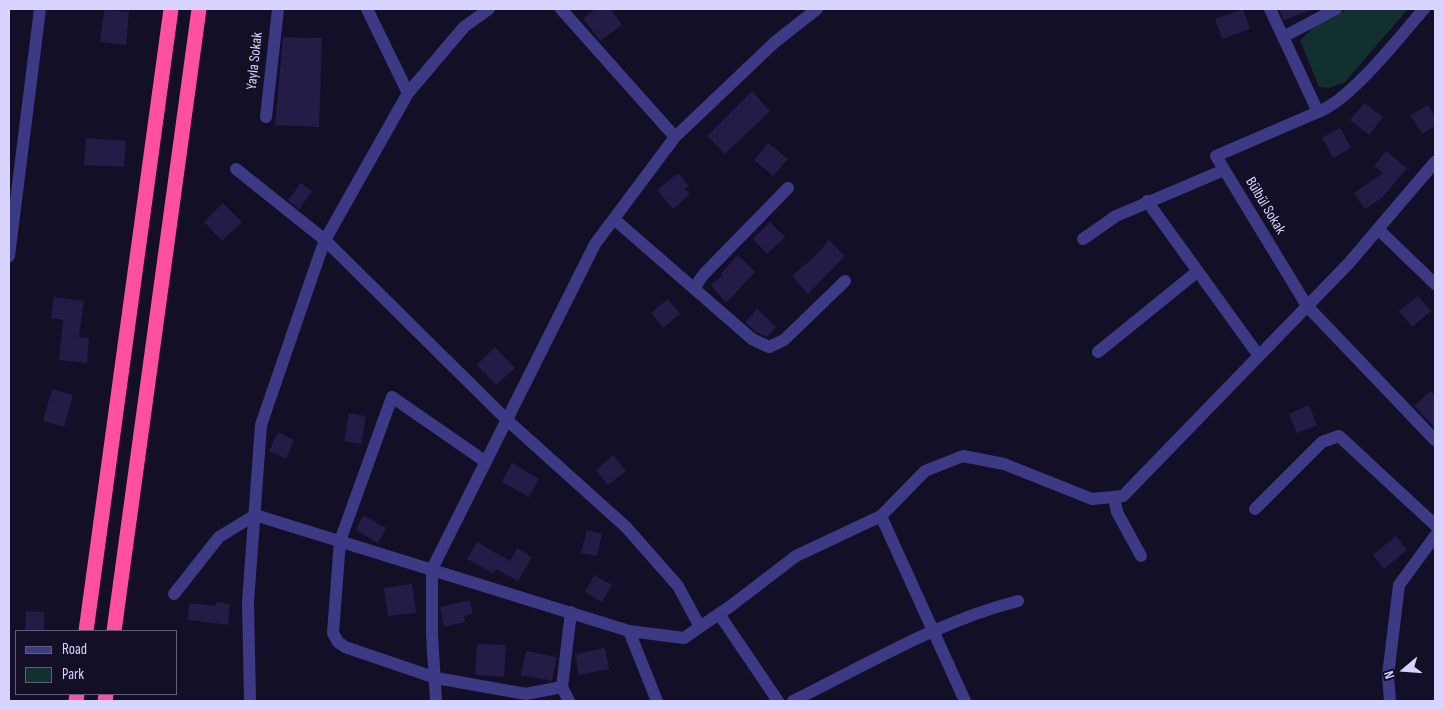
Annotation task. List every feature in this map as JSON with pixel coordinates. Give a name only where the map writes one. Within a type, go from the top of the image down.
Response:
[{"type":"highway","points":[[86,630],[171,9]]},
{"type":"highway","points":[[114,630],[199,9]]},
{"type":"street","points":[[9,256],[40,9]]},
{"type":"street","name":"Yayla Sokak","points":[[266,117],[278,9]]},
{"type":"street","points":[[367,9],[408,93]]},
{"type":"street","points":[[250,701],[248,602],[261,425],[325,240],[408,93],[464,27],[489,9]]},
{"type":"street","points":[[561,9],[675,137]]},
{"type":"street","points":[[436,701],[432,634],[432,569],[595,244],[675,137],[775,42],[817,9]]},
{"type":"street","points":[[1270,9],[1318,112],[1327,109],[1348,93],[1424,9]]},
{"type":"street","points":[[1283,36],[1336,9]]},
{"type":"street","name":"Bülbül Sokak","points":[[1318,112],[1216,156],[1307,306],[1435,440]]},
{"type":"street","points":[[255,514],[629,631],[684,638],[796,556],[881,516],[925,471],[963,456],[1004,464],[1092,499],[1123,496],[1143,478],[1307,306],[1378,229],[1435,162]]},
{"type":"street","points":[[236,168],[325,240],[507,420],[626,527],[678,586],[700,627]]},
{"type":"street","points":[[1083,239],[1116,216],[1147,201],[1224,170]]},
{"type":"street","points":[[695,287],[703,275],[788,188]]},
{"type":"street","points":[[1147,201],[1259,356]]},
{"type":"street","points":[[614,219],[695,287],[752,340],[769,347],[784,340],[845,281]]},
{"type":"street","points":[[1378,229],[1435,284]]},
{"type":"street","points":[[1098,352],[1198,271]]},
{"type":"street","points":[[486,462],[392,397],[340,541],[333,633],[338,642],[345,647],[436,678],[526,694],[562,687]]},
{"type":"street","points":[[1255,509],[1322,442],[1339,436],[1435,526]]},
{"type":"street","points":[[1114,497],[1117,512],[1141,556]]},
{"type":"street","points":[[174,594],[219,537],[255,514]]},
{"type":"street","points":[[881,516],[932,632],[965,701]]},
{"type":"street","points":[[1390,701],[1388,675],[1399,585],[1435,536]]},
{"type":"street","points":[[793,701],[932,632],[992,608],[1018,601]]},
{"type":"street","points":[[570,701],[562,687],[571,612]]},
{"type":"street","points":[[719,614],[778,701]]},
{"type":"street","points":[[629,631],[657,701]]},
{"type":"green space","points":[[1348,9],[1408,9],[1345,82],[1329,88],[1319,87],[1300,40],[1313,28]]},
{"type":"building","points":[[596,9],[611,9],[622,25],[600,41],[583,18]]},
{"type":"building","points":[[1243,9],[1250,29],[1222,39],[1215,19]]},
{"type":"building","points":[[1279,9],[1311,9],[1311,10],[1284,20]]},
{"type":"building","points":[[104,10],[129,12],[126,45],[100,42]]},
{"type":"building","points":[[283,37],[322,38],[319,127],[275,125]]},
{"type":"building","points":[[752,91],[770,111],[725,154],[707,136]]},
{"type":"building","points":[[1364,103],[1383,117],[1369,135],[1350,120]]},
{"type":"building","points":[[1428,105],[1435,117],[1435,126],[1422,134],[1410,115]]},
{"type":"building","points":[[1340,128],[1351,148],[1333,158],[1322,138]]},
{"type":"building","points":[[86,138],[126,141],[124,167],[84,165]]},
{"type":"building","points":[[768,143],[788,159],[773,176],[754,160]]},
{"type":"building","points":[[1386,151],[1407,168],[1383,197],[1365,209],[1354,193],[1383,173],[1374,166]]},
{"type":"building","points":[[678,173],[689,186],[685,189],[690,194],[673,209],[657,190]]},
{"type":"building","points":[[301,183],[312,191],[299,209],[288,200]]},
{"type":"building","points":[[223,203],[242,222],[222,241],[204,222]]},
{"type":"building","points":[[770,222],[785,237],[767,254],[753,239]]},
{"type":"building","points":[[829,240],[845,256],[808,294],[792,276],[816,255]]},
{"type":"building","points":[[738,255],[755,272],[726,303],[711,285],[723,275],[721,273]]},
{"type":"building","points":[[1418,296],[1431,311],[1412,327],[1399,311]]},
{"type":"building","points":[[54,297],[84,301],[79,337],[89,338],[87,363],[59,360],[63,320],[51,318]]},
{"type":"building","points":[[668,299],[680,314],[663,328],[651,313]]},
{"type":"building","points":[[757,309],[776,327],[767,337],[756,332],[745,322]]},
{"type":"building","points":[[495,347],[515,368],[496,385],[477,365]]},
{"type":"building","points":[[52,389],[73,395],[64,427],[43,421]]},
{"type":"building","points":[[1431,391],[1435,396],[1435,428],[1414,406]]},
{"type":"building","points":[[1309,405],[1317,425],[1297,433],[1289,414]]},
{"type":"building","points":[[349,413],[366,416],[361,444],[344,441]]},
{"type":"building","points":[[278,432],[294,440],[286,459],[269,451]]},
{"type":"building","points":[[613,455],[626,471],[608,485],[596,470]]},
{"type":"building","points":[[512,463],[539,479],[529,497],[502,482]]},
{"type":"building","points":[[363,515],[386,528],[378,543],[356,530]]},
{"type":"building","points":[[587,530],[602,534],[597,556],[581,553]]},
{"type":"building","points":[[1396,536],[1407,550],[1384,569],[1373,555]]},
{"type":"building","points":[[477,542],[510,561],[517,548],[532,557],[518,581],[496,569],[494,574],[467,559]]},
{"type":"building","points":[[594,575],[612,585],[602,602],[585,592]]},
{"type":"building","points":[[412,584],[416,613],[388,616],[384,588]]},
{"type":"building","points":[[470,600],[473,614],[464,616],[465,622],[444,627],[440,607]]},
{"type":"building","points":[[216,602],[230,604],[228,625],[188,620],[189,603],[216,606]]},
{"type":"building","points":[[26,611],[44,612],[44,630],[25,630]]},
{"type":"building","points":[[477,644],[506,645],[504,677],[475,675]]},
{"type":"building","points":[[605,648],[609,669],[579,675],[575,654]]},
{"type":"building","points":[[526,651],[557,657],[552,681],[521,675]]}]
